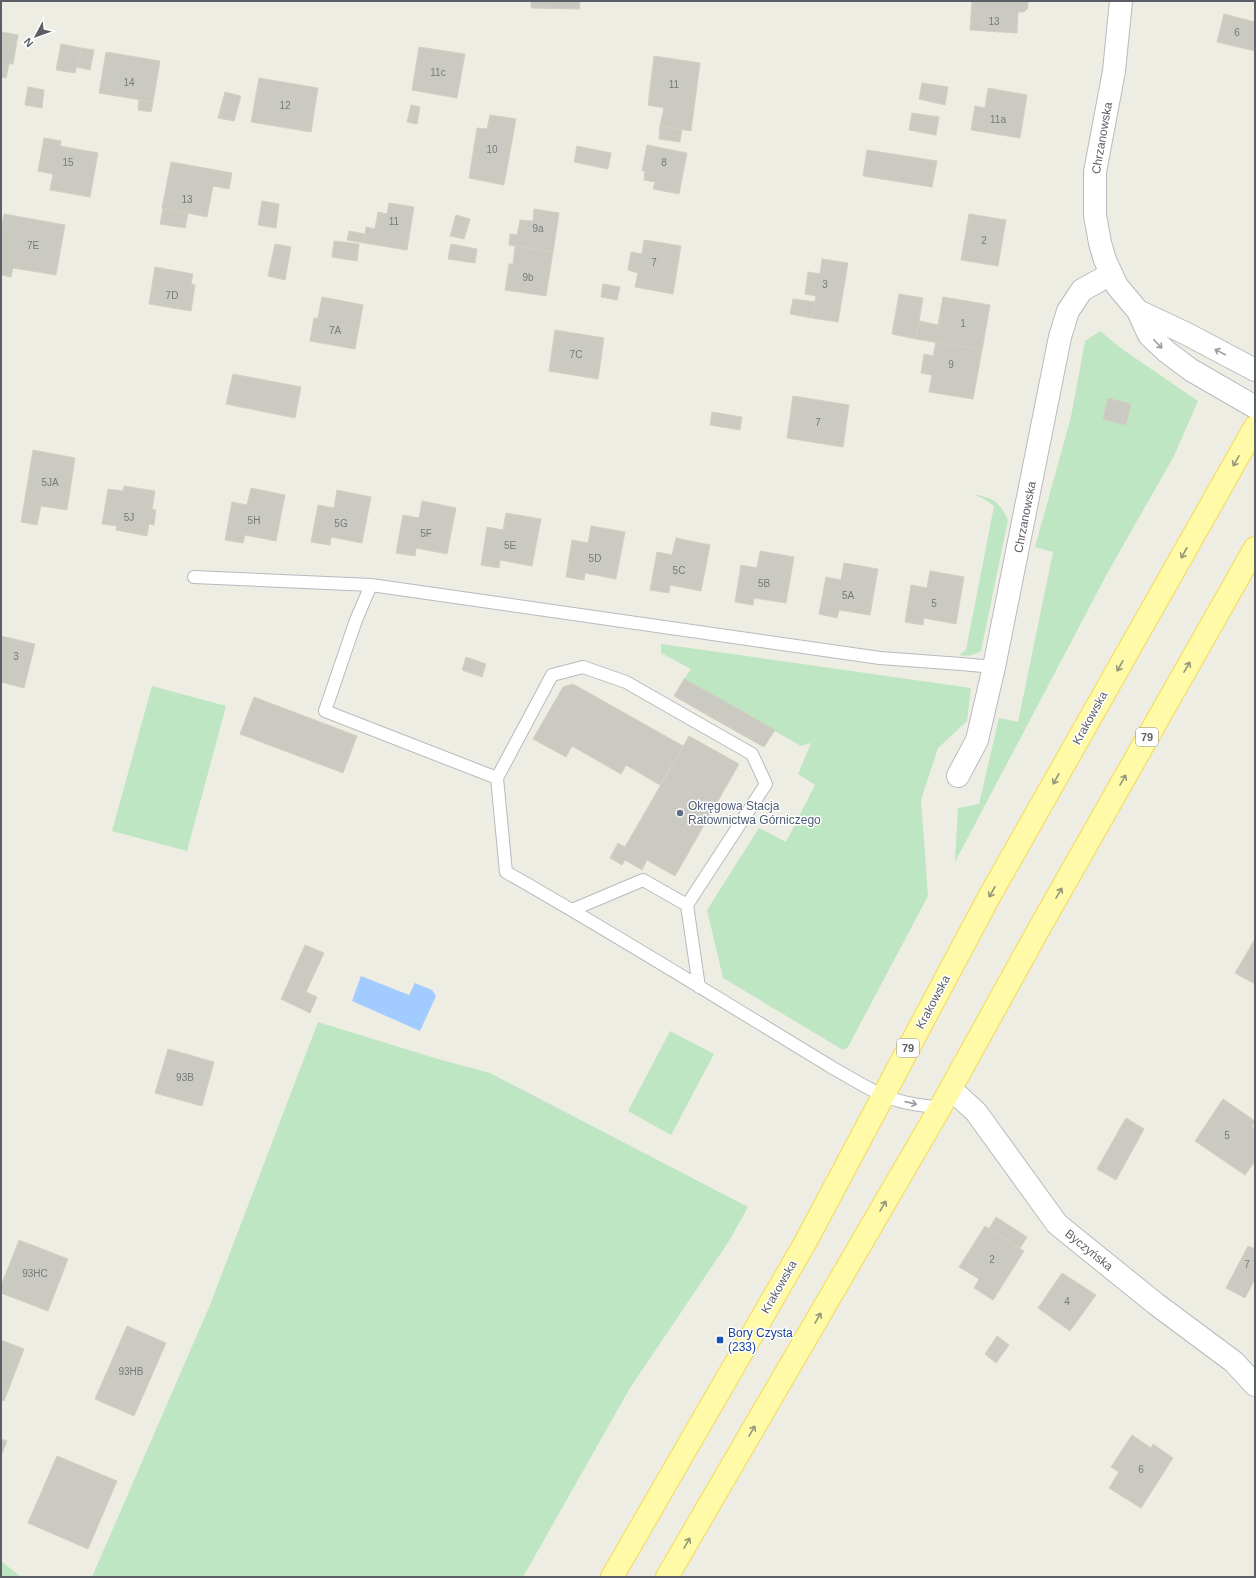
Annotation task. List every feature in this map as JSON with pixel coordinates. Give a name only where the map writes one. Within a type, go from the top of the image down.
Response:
[{"type":"main road","name":"Krakowska","points":[[612,1577],[805,1243],[989,898],[1255,427]]},
{"type":"main road","name":"79","points":[[667,1577],[940,1108],[1048,913],[1255,548]]},
{"type":"street","name":"Chrzanowska","points":[[1121,1],[1114,72],[1095,172],[1095,215],[1105,260],[1117,286],[1138,311],[1150,335],[1167,352],[1191,370],[1255,407]]},
{"type":"street","name":"Chrzanowska","points":[[958,776],[978,740],[994,668],[1060,337],[1068,311],[1082,290],[1111,274]]},
{"type":"street","name":"Chrzanowska","points":[[1138,311],[1185,333],[1255,370]]},
{"type":"street","name":"Byczyńska","points":[[951,1088],[976,1112],[1057,1224],[1156,1304],[1234,1362],[1255,1385]]},
{"type":"lane","points":[[194,576],[371,586],[880,658],[994,668]]},
{"type":"lane","points":[[371,586],[356,620],[325,711],[497,778]]},
{"type":"lane","points":[[699,986],[687,905],[766,784],[752,754],[626,682],[583,667],[552,675],[497,778],[506,872],[699,986],[833,1068],[883,1095],[910,1104],[940,1108]]},
{"type":"lane","points":[[572,910],[643,880],[687,905]]},
{"type":"green space","points":[[1100,331],[1122,349],[1198,401],[1174,456],[1108,572],[955,862],[958,808],[979,804],[999,718],[1018,722],[1053,552],[1035,547],[1071,417],[1085,341]]},
{"type":"green space","points":[[973,494],[995,501],[1002,508],[1008,520],[981,651],[973,655],[965,656],[959,655],[966,650],[994,506]]},
{"type":"green space","points":[[661,644],[971,688],[967,721],[938,748],[921,800],[928,896],[848,1047],[843,1050],[723,978],[707,910],[759,828],[786,842],[815,785],[798,774],[811,743],[801,746],[684,679],[691,669],[661,653]]},
{"type":"green space","points":[[152,686],[226,706],[187,851],[112,831]]},
{"type":"green space","points":[[318,1022],[438,1059],[490,1073],[748,1207],[729,1241],[630,1388],[523,1577],[92,1577],[210,1305]]},
{"type":"green space","points":[[670,1031],[714,1054],[671,1135],[628,1111]]},
{"type":"green space","points":[[1,1561],[21,1577],[1,1577]]},
{"type":"water","points":[[361,976],[409,995],[415,983],[432,990],[436,996],[420,1031],[352,1001]]},
{"type":"building","points":[[531,1],[580,1],[579,9],[531,8]]},
{"type":"building","points":[[972,1],[1028,1],[1028,8],[1024,12],[1018,12],[1017,33],[970,30]]},
{"type":"building","points":[[1224,14],[1255,22],[1255,51],[1217,42]]},
{"type":"building","points":[[1,32],[18,35],[13,64],[9,64],[6,78],[1,77]]},
{"type":"building","points":[[61,44],[81,48],[75,73],[56,70]]},
{"type":"building","points":[[419,47],[465,54],[457,98],[412,90]]},
{"type":"building","points":[[81,48],[94,50],[90,70],[77,67]]},
{"type":"building","points":[[106,52],[160,61],[153,102],[99,93]]},
{"type":"building","points":[[654,56],[700,63],[691,131],[660,126],[664,108],[648,105]]},
{"type":"building","points":[[259,78],[318,88],[311,132],[251,122]]},
{"type":"building","points":[[922,83],[948,87],[945,105],[919,99]]},
{"type":"building","points":[[28,87],[44,90],[42,108],[25,105]]},
{"type":"building","points":[[988,88],[1027,95],[1020,138],[971,130],[975,106],[985,108]]},
{"type":"building","points":[[225,92],[241,96],[234,121],[218,118]]},
{"type":"building","points":[[139,100],[153,102],[151,112],[138,110]]},
{"type":"building","points":[[411,105],[420,107],[417,124],[407,122]]},
{"type":"building","points":[[912,113],[939,117],[936,135],[909,130]]},
{"type":"building","points":[[490,115],[516,119],[504,185],[469,178],[477,128],[487,129]]},
{"type":"building","points":[[660,126],[682,129],[680,142],[659,139]]},
{"type":"building","points":[[44,138],[61,141],[60,146],[98,153],[90,197],[50,190],[53,174],[38,171]]},
{"type":"building","points":[[647,145],[687,153],[679,194],[653,189],[655,182],[644,180],[645,171],[642,171]]},
{"type":"building","points":[[577,146],[611,153],[608,169],[574,162]]},
{"type":"building","points":[[867,150],[937,161],[932,187],[863,176]]},
{"type":"building","points":[[171,162],[232,173],[229,189],[213,186],[207,217],[162,208]]},
{"type":"building","points":[[262,201],[279,204],[276,228],[258,225]]},
{"type":"building","points":[[389,203],[414,207],[407,250],[364,243],[366,227],[375,229],[378,212],[387,214]]},
{"type":"building","points":[[163,208],[188,213],[185,228],[160,224]]},
{"type":"building","points":[[534,209],[559,213],[553,252],[509,245],[510,234],[517,235],[520,220],[533,221]]},
{"type":"building","points":[[4,214],[65,225],[56,275],[13,268],[11,277],[1,275],[1,230]]},
{"type":"building","points":[[969,214],[1006,220],[998,266],[961,260]]},
{"type":"building","points":[[456,215],[470,219],[464,239],[450,236]]},
{"type":"building","points":[[349,231],[365,234],[364,243],[347,240]]},
{"type":"building","points":[[644,240],[681,246],[673,294],[635,287],[638,273],[628,270],[631,252],[642,254]]},
{"type":"building","points":[[334,241],[359,244],[357,261],[332,257]]},
{"type":"building","points":[[275,244],[291,247],[285,280],[268,276]]},
{"type":"building","points":[[451,244],[477,249],[475,263],[448,259]]},
{"type":"building","points":[[515,246],[553,252],[546,296],[505,290],[509,264],[513,264]]},
{"type":"building","points":[[822,259],[848,263],[838,322],[812,318],[816,296],[805,294],[808,272],[820,274]]},
{"type":"building","points":[[155,267],[193,274],[191,284],[195,285],[191,311],[149,304]]},
{"type":"building","points":[[603,284],[620,287],[617,300],[601,297]]},
{"type":"building","points":[[899,294],[923,298],[916,339],[892,334]]},
{"type":"building","points":[[322,297],[363,305],[355,349],[310,341],[314,318],[318,318]]},
{"type":"building","points":[[943,297],[990,305],[982,350],[916,339],[919,321],[938,325]]},
{"type":"building","points":[[793,299],[815,302],[812,318],[790,314]]},
{"type":"building","points":[[555,330],[604,338],[598,379],[549,371]]},
{"type":"building","points":[[936,342],[982,350],[973,399],[929,392],[932,375],[921,373],[924,354],[933,356]]},
{"type":"building","points":[[233,374],[301,387],[295,418],[226,404]]},
{"type":"building","points":[[793,396],[849,405],[843,447],[787,438]]},
{"type":"building","points":[[1108,398],[1131,404],[1126,425],[1103,419]]},
{"type":"building","points":[[712,412],[742,417],[740,430],[710,425]]},
{"type":"building","points":[[33,450],[75,458],[67,510],[41,506],[37,525],[21,522]]},
{"type":"building","points":[[124,486],[155,491],[152,509],[156,510],[154,525],[149,524],[147,536],[116,530],[117,526],[102,524],[108,489],[123,491]]},
{"type":"building","points":[[251,488],[285,495],[276,541],[245,535],[243,543],[225,540],[232,502],[247,505]]},
{"type":"building","points":[[337,490],[371,497],[362,543],[331,537],[330,545],[311,542],[318,505],[334,508]]},
{"type":"building","points":[[422,501],[456,508],[447,554],[416,548],[415,556],[396,553],[403,515],[419,518]]},
{"type":"building","points":[[506,513],[541,519],[532,566],[500,560],[499,568],[481,565],[487,527],[503,530]]},
{"type":"building","points":[[591,526],[625,532],[616,579],[585,573],[584,580],[566,577],[572,540],[588,543]]},
{"type":"building","points":[[676,538],[710,545],[701,591],[670,585],[669,593],[650,590],[657,552],[672,555]]},
{"type":"building","points":[[760,551],[794,557],[786,603],[754,598],[753,605],[735,602],[741,565],[757,568]]},
{"type":"building","points":[[844,563],[878,569],[870,615],[839,610],[837,618],[819,614],[826,577],[841,580]]},
{"type":"building","points":[[930,571],[964,577],[956,624],[924,618],[923,625],[905,622],[911,585],[927,588]]},
{"type":"building","points":[[1,636],[35,644],[24,688],[1,682]]},
{"type":"building","points":[[466,657],[486,664],[482,677],[462,670]]},
{"type":"building","points":[[684,679],[726,702],[716,720],[674,696]]},
{"type":"building","points":[[573,684],[683,746],[660,785],[626,765],[621,774],[572,746],[566,757],[533,739],[563,687]]},
{"type":"building","points":[[254,697],[357,736],[343,773],[240,734]]},
{"type":"building","points":[[726,702],[775,730],[764,747],[716,720]]},
{"type":"building","points":[[689,736],[739,764],[675,876],[647,860],[642,870],[625,860],[622,865],[610,858],[618,843],[625,847]]},
{"type":"building","points":[[1255,939],[1255,984],[1235,973]]},
{"type":"building","points":[[305,945],[324,953],[306,992],[317,997],[310,1013],[281,999]]},
{"type":"building","points":[[168,1049],[214,1062],[202,1106],[155,1093]]},
{"type":"building","points":[[1223,1099],[1255,1121],[1252,1126],[1255,1128],[1255,1161],[1245,1175],[1195,1141]]},
{"type":"building","points":[[1126,1118],[1144,1129],[1116,1180],[1097,1169]]},
{"type":"building","points":[[996,1217],[1027,1237],[1020,1248],[989,1229]]},
{"type":"building","points":[[985,1226],[1024,1251],[993,1300],[974,1288],[979,1279],[959,1267]]},
{"type":"building","points":[[19,1240],[68,1259],[48,1311],[1,1293],[1,1286]]},
{"type":"building","points":[[1248,1246],[1255,1249],[1255,1279],[1245,1298],[1226,1288]]},
{"type":"building","points":[[1062,1273],[1096,1295],[1070,1331],[1038,1308]]},
{"type":"building","points":[[127,1326],[166,1343],[134,1416],[95,1399]]},
{"type":"building","points":[[997,1336],[1009,1345],[996,1363],[985,1354]]},
{"type":"building","points":[[1,1340],[24,1349],[4,1401],[1,1400]]},
{"type":"building","points":[[1132,1435],[1151,1448],[1153,1444],[1173,1458],[1141,1508],[1109,1488],[1119,1472],[1111,1467]]},
{"type":"building","points":[[1,1439],[7,1441],[1,1456]]},
{"type":"building","points":[[57,1456],[117,1481],[88,1549],[28,1523]]},
{"type":"place","name":"Okręgowa Stacja Ratownictwa Górniczego","points":[[680,813]]},
{"type":"place","name":"Bory Czysta (233)","points":[[720,1340]]}]
